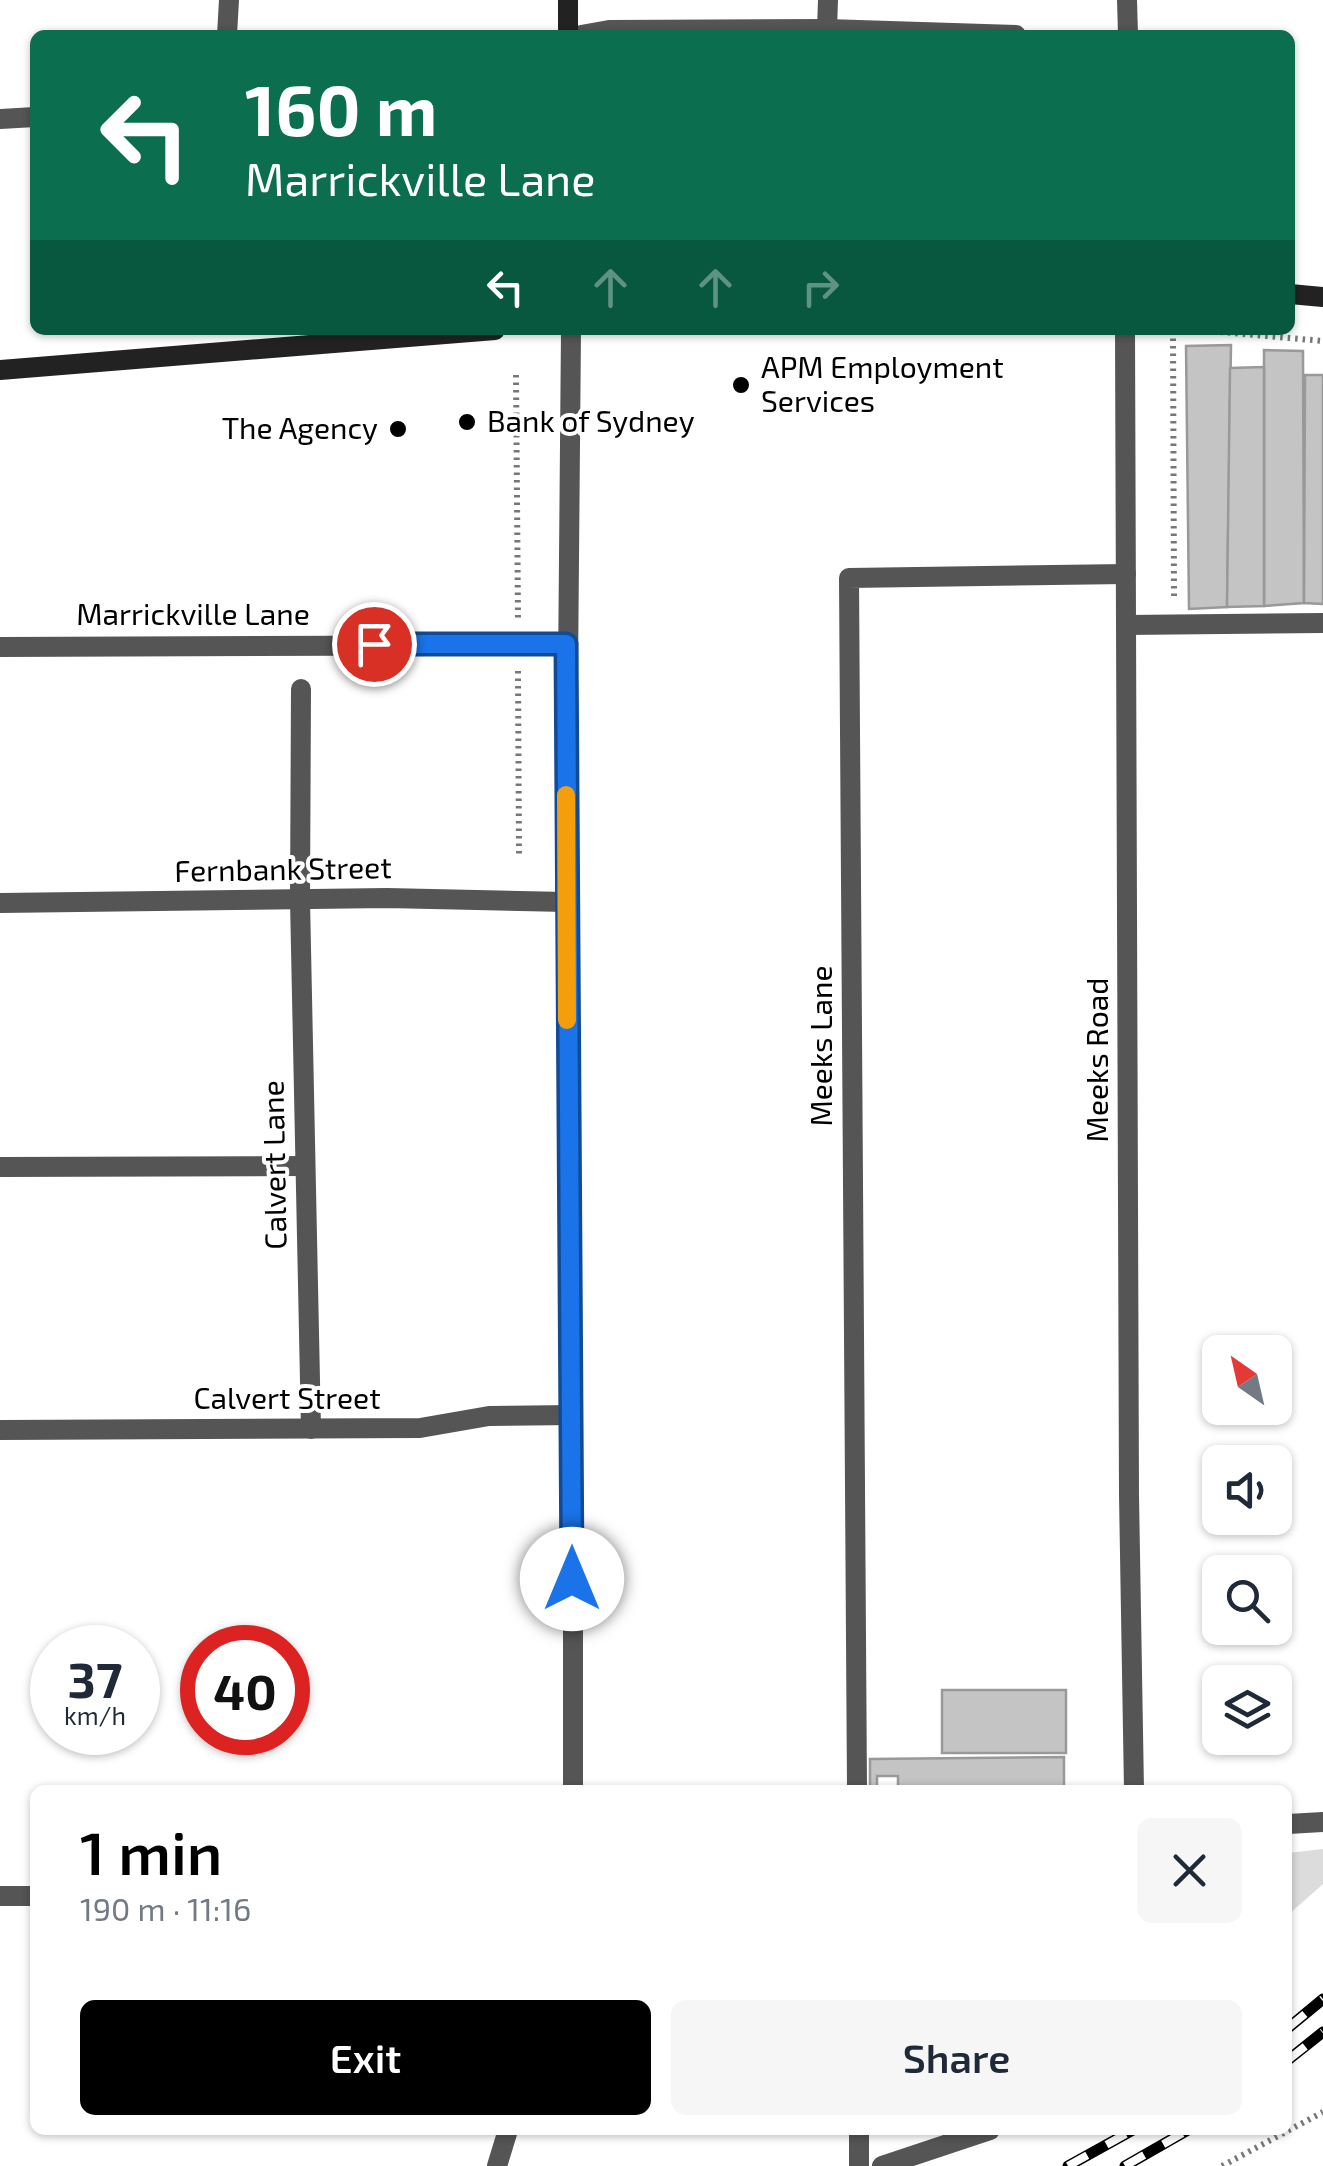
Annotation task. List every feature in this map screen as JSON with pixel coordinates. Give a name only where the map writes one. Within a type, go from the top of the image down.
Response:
[{"type":"main road","points":[[568,0],[568,30]]},
{"type":"main road","points":[[1295,294],[1323,297]]},
{"type":"main road","points":[[366,339],[378,335]]},
{"type":"main road","points":[[0,370],[423,335]]},
{"type":"street","points":[[227,30],[228,0]]},
{"type":"street","points":[[828,0],[828,29]]},
{"type":"street","points":[[1127,0],[1128,30]]},
{"type":"street","points":[[609,30],[859,30]]},
{"type":"street","points":[[0,119],[30,117]]},
{"type":"street","points":[[572,335],[566,902],[573,1785]]},
{"type":"street","name":"Meeks Road","points":[[1125,335],[1129,1476],[1134,1785]]},
{"type":"street","name":"Meeks Lane","points":[[857,1785],[849,578],[1126,574]]},
{"type":"street","points":[[1126,625],[1323,624]]},
{"type":"street","name":"Marrickville Lane","points":[[0,647],[566,644]]},
{"type":"street","name":"Calvert Lane","points":[[301,688],[300,900],[311,1429]]},
{"type":"street","name":"Fernbank Street","points":[[0,903],[386,898],[566,902]]},
{"type":"street","points":[[0,1167],[305,1166]]},
{"type":"street","name":"Calvert Street","points":[[0,1430],[420,1428],[488,1416],[573,1415]]},
{"type":"street","points":[[1292,1824],[1323,1822]]},
{"type":"street","points":[[0,1896],[30,1896]]},
{"type":"street","points":[[497,2166],[506,2135]]},
{"type":"street","points":[[859,2135],[860,2166]]},
{"type":"street","points":[[882,2166],[975,2135]]},
{"type":"path","points":[[1173,335],[1174,601]]},
{"type":"path","points":[[1255,335],[1323,341]]},
{"type":"path","points":[[1292,2129],[1323,2112]]},
{"type":"path","points":[[1222,2166],[1280,2135]]},
{"type":"shaded area","points":[[1323,1849],[1323,1884],[1292,1911],[1292,1853]]},
{"type":"building","points":[[1231,345],[1227,607],[1189,609],[1186,346]]},
{"type":"building","points":[[1264,350],[1303,351],[1304,603],[1264,606]]},
{"type":"building","points":[[1264,367],[1264,606],[1227,607],[1230,368]]},
{"type":"building","points":[[1305,375],[1323,375],[1323,604],[1304,603]]},
{"type":"building","points":[[942,1690],[1066,1690],[1066,1753],[942,1753]]},
{"type":"building","points":[[1064,1757],[1064,1785],[898,1785],[898,1776],[877,1776],[877,1785],[870,1785],[870,1759]]},
{"type":"railway","points":[[1292,2025],[1323,1999]]},
{"type":"railway","points":[[1292,2057],[1323,2032]]},
{"type":"railway","points":[[1068,2166],[1124,2135]]},
{"type":"railway","points":[[1125,2166],[1179,2135]]},
{"type":"slow traffic","points":[[566,795],[567,1020]]},
{"type":"place","name":"APM Employment Services","points":[[741,385]]},
{"type":"place","name":"Bank of Sydney","points":[[467,422]]},
{"type":"place","name":"The Agency","points":[[398,429]]},
{"type":"route","points":[[374,644],[566,644],[572,1579]]}]
